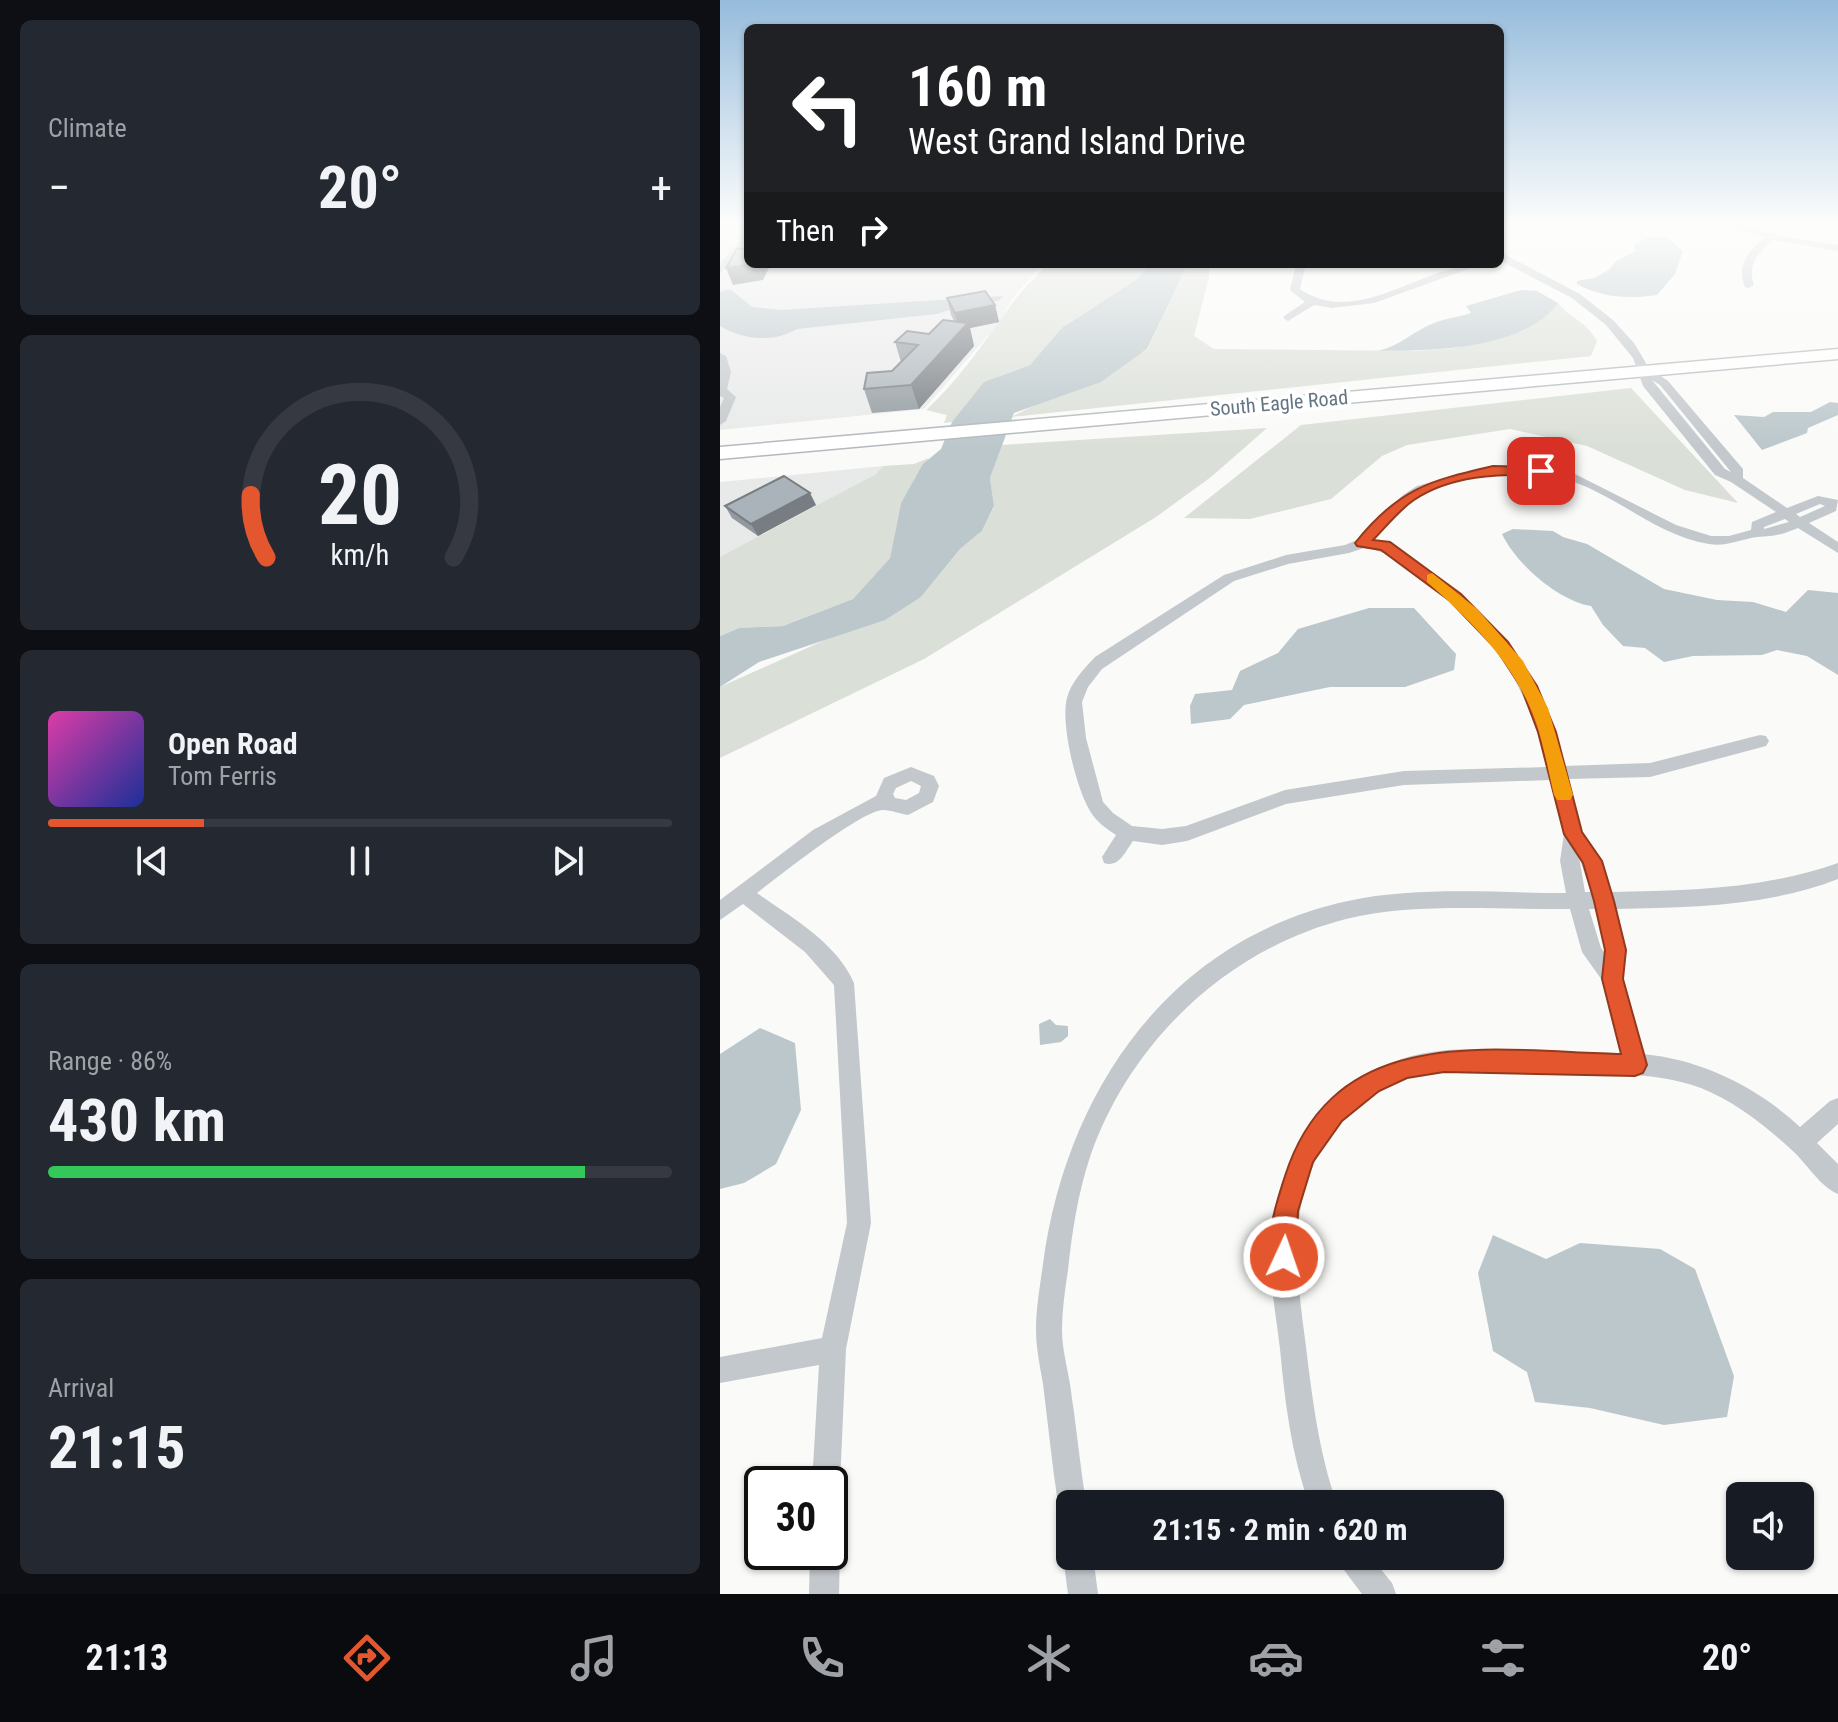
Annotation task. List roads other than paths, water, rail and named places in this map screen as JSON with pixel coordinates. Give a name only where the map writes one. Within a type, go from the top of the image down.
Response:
[{"type":"highway","name":"South Eagle Road","points":[[720,453],[1838,354]]},
{"type":"street","points":[[1308,299],[1342,307],[1374,299]]},
{"type":"street","points":[[1580,299],[1591,310],[1593,319],[1623,356],[1646,371],[1647,384],[1720,472],[1736,479],[1838,549]]},
{"type":"street","points":[[1288,318],[1312,302]]},
{"type":"street","points":[[720,356],[725,372],[721,392],[730,397],[720,421]]},
{"type":"street","points":[[1758,533],[1757,525],[1818,500],[1835,500],[1831,508],[1772,534],[1758,533],[1729,540],[1690,536],[1575,478],[1541,471],[1508,469],[1451,479],[1422,489],[1408,498],[1362,543],[1335,554],[1286,560],[1229,578],[1101,661],[1087,674],[1073,705],[1077,735],[1095,803],[1109,822],[1128,833],[1162,837],[1187,833],[1285,797],[1404,778],[1650,770],[1760,741]]},
{"type":"street","points":[[1362,543],[1385,546],[1464,605],[1502,646],[1529,686],[1539,708],[1573,834],[1592,861],[1604,901],[1616,950],[1613,979],[1635,1065]]},
{"type":"street","points":[[720,911],[823,832],[885,800]]},
{"type":"street","points":[[1111,857],[1128,833]]},
{"type":"street","points":[[1573,834],[1569,861],[1577,901],[1592,952],[1613,979]]},
{"type":"street","points":[[1070,1490],[1048,1327],[1060,1230],[1068,1194],[1082,1146],[1098,1109],[1142,1039],[1182,995],[1218,966],[1252,945],[1312,919],[1375,905],[1751,895],[1797,885],[1838,871]]},
{"type":"street","points":[[743,893],[823,955],[836,967],[844,983],[859,1223],[833,1349],[827,1466]]},
{"type":"street","points":[[1319,1490],[1303,1436],[1283,1240],[1292,1184],[1316,1134],[1334,1112],[1371,1083],[1406,1068],[1444,1061],[1635,1065],[1676,1070],[1721,1085],[1762,1108],[1802,1141],[1838,1182]]},
{"type":"street","points":[[1802,1141],[1838,1109]]},
{"type":"street","points":[[720,1370],[833,1349]]},
{"type":"street","points":[[824,1594],[825,1570]]},
{"type":"street","points":[[1080,1570],[1083,1594]]},
{"type":"street","points":[[1362,1570],[1381,1594]]}]
